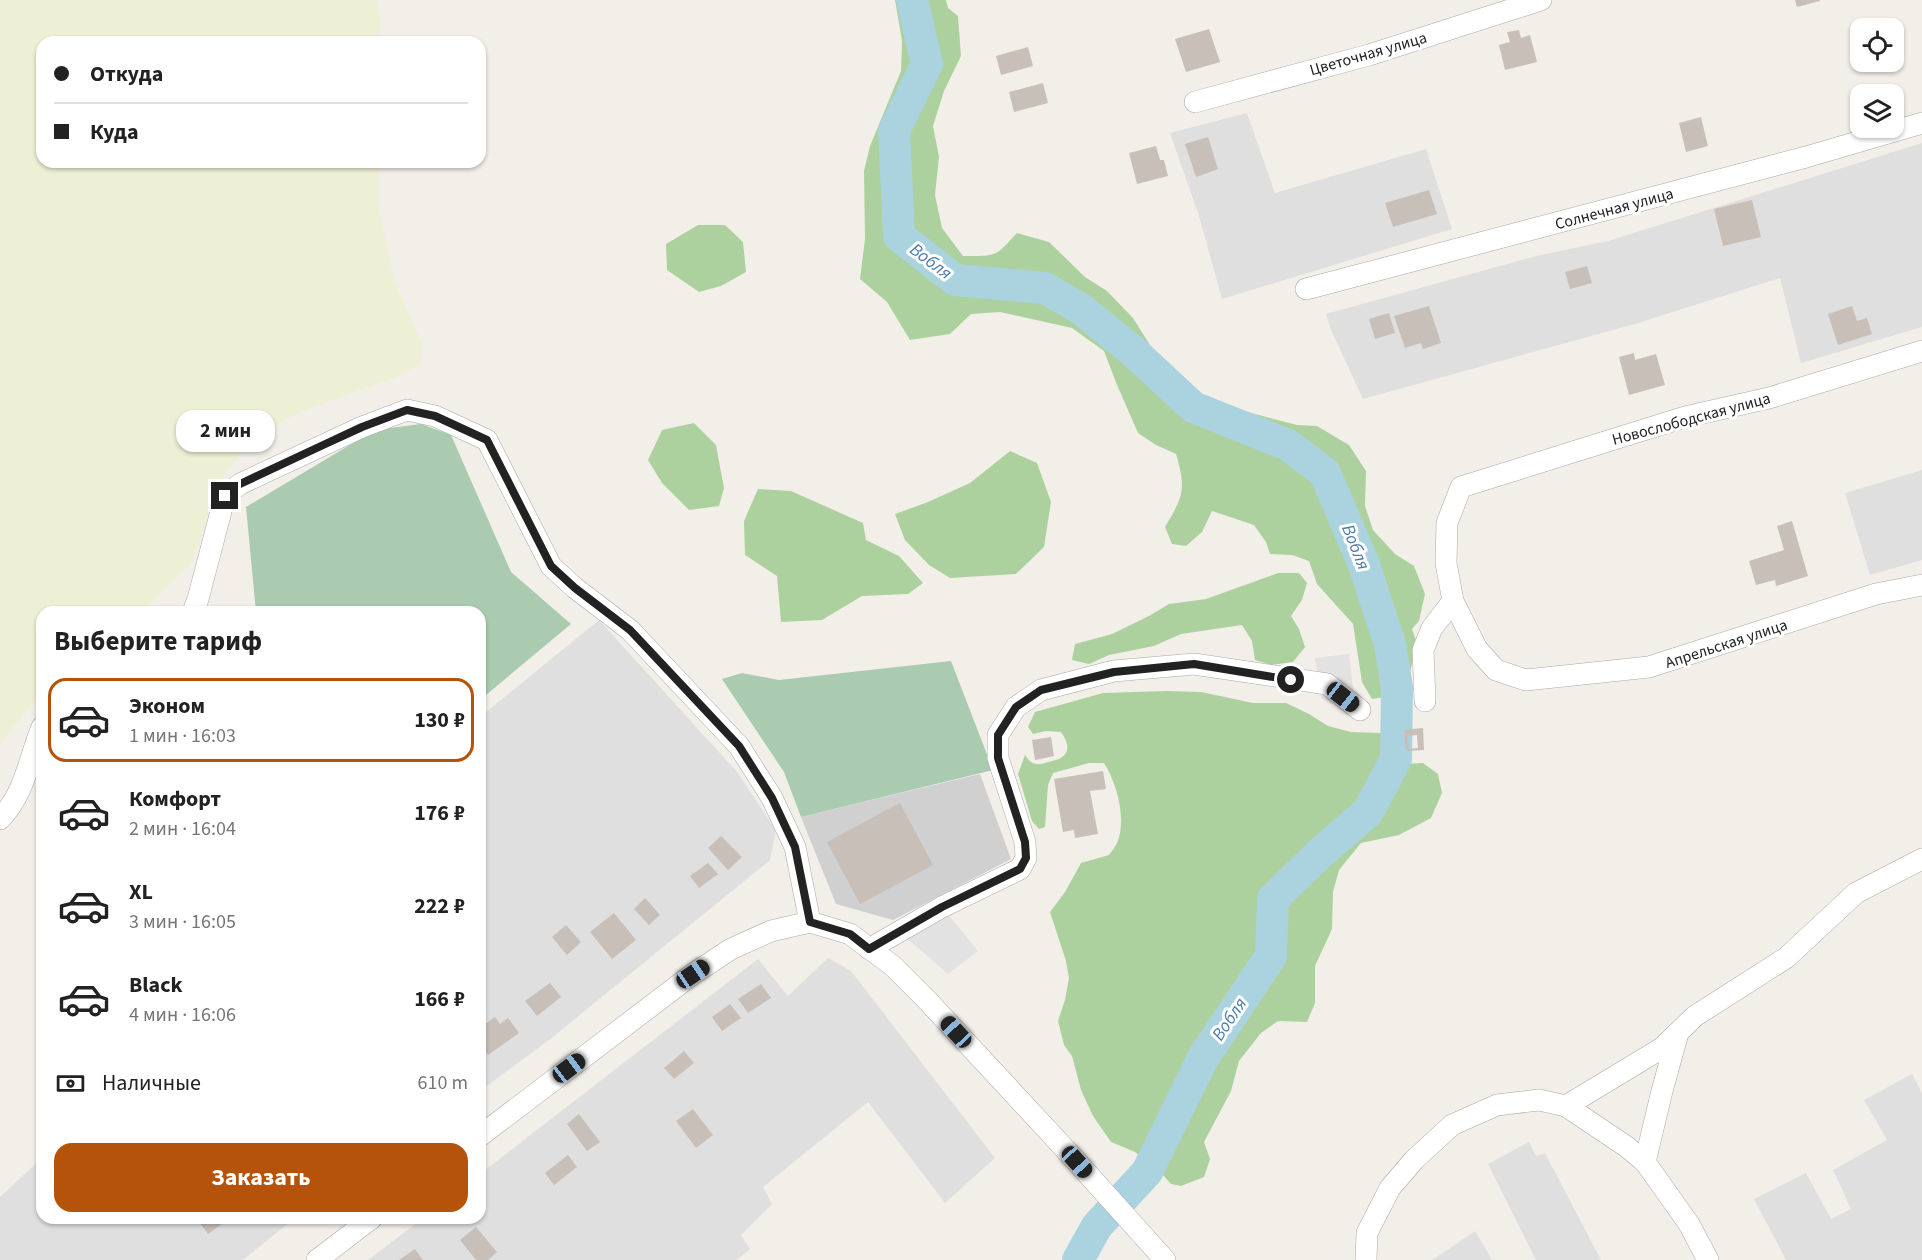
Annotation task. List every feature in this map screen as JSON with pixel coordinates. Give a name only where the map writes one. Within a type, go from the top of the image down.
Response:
[{"type":"street","name":"Цветочная улица","points":[[1195,102],[1369,55],[1541,0]]},
{"type":"street","name":"Солнечная улица","points":[[1306,289],[1806,158],[1922,123]]},
{"type":"street","name":"Новослободская улица","points":[[1453,601],[1446,562],[1447,523],[1461,487],[1684,417],[1769,398],[1922,351]]},
{"type":"street","points":[[195,606],[225,496],[240,484],[362,427],[407,410],[435,416],[487,440],[551,566],[575,588],[630,630],[739,746],[772,798],[795,847],[810,922]]},
{"type":"street","name":"Апрельская улица","points":[[1453,601],[1476,650],[1496,670],[1526,680],[1649,667],[1876,594],[1922,585]]},
{"type":"street","points":[[1425,701],[1423,650],[1432,628],[1453,601]]},
{"type":"street","points":[[869,949],[942,907],[1020,869],[1026,858],[1025,842],[998,758],[998,735],[1016,707],[1041,690],[1114,672],[1194,664],[1327,684],[1360,710]]},
{"type":"street","points":[[0,819],[7,812],[25,780],[36,742]]},
{"type":"street","points":[[1566,1106],[1662,1048],[1695,1016],[1786,958],[1856,893],[1922,860]]},
{"type":"street","points":[[486,1131],[693,974],[731,949],[771,931],[810,922],[850,934],[893,966],[1077,1162],[1158,1253]]},
{"type":"street","points":[[1646,1162],[1678,1032]]},
{"type":"street","points":[[1366,1260],[1367,1233],[1390,1188],[1414,1160],[1452,1125],[1497,1105],[1539,1100],[1566,1106],[1646,1162],[1689,1224],[1708,1260]]},
{"type":"street","points":[[317,1260],[364,1224]]},
{"type":"shaded area","points":[[1247,113],[1275,193],[1426,149],[1452,229],[1222,299],[1199,216],[1170,133]]},
{"type":"shaded area","points":[[1922,143],[1922,327],[1801,363],[1780,278],[1635,324],[1363,399],[1331,330],[1326,314],[1536,256],[1608,241]]},
{"type":"shaded area","points":[[1922,470],[1922,560],[1870,575],[1845,493]]},
{"type":"shaded area","points":[[599,620],[737,772],[776,830],[770,860],[549,1040],[486,1087],[486,712]]},
{"type":"shaded area","points":[[1349,654],[1354,694],[1346,711],[1321,698],[1315,658]]},
{"type":"shaded area","points":[[980,774],[1011,859],[893,920],[836,904],[801,817]]},
{"type":"shaded area","points":[[942,907],[978,951],[948,974],[899,931]]},
{"type":"shaded area","points":[[828,958],[851,971],[995,1158],[945,1203],[868,1102],[763,1187],[772,1204],[741,1235],[750,1249],[737,1260],[368,1260],[415,1224],[486,1224],[486,1169],[758,959],[788,996]]},
{"type":"shaded area","points":[[1912,1074],[1922,1093],[1922,1260],[1786,1260],[1754,1199],[1806,1173],[1831,1219],[1851,1209],[1833,1170],[1887,1140],[1864,1100]]},
{"type":"shaded area","points":[[1529,1142],[1536,1156],[1545,1153],[1601,1260],[1536,1260],[1488,1164]]},
{"type":"shaded area","points":[[36,1164],[36,1224],[288,1224],[243,1260],[0,1260],[0,1197]]},
{"type":"shaded area","points":[[1475,1231],[1492,1260],[1432,1260],[1443,1253]]},
{"type":"green space","points":[[0,0],[376,0],[380,19],[380,36],[36,36],[36,168],[379,168],[379,211],[395,283],[422,344],[421,364],[399,376],[300,412],[254,438],[224,475],[191,564],[148,606],[36,606],[36,699],[0,744]]},
{"type":"green space","points":[[895,0],[946,0],[948,8],[958,16],[961,56],[944,91],[933,126],[939,157],[935,195],[942,228],[963,256],[983,256],[999,251],[1017,233],[1049,242],[1085,277],[1107,291],[1133,318],[1160,361],[1186,383],[1217,404],[1297,425],[1317,426],[1349,445],[1366,471],[1365,506],[1373,530],[1395,554],[1414,566],[1425,594],[1419,621],[1412,629],[1417,644],[1410,672],[1410,689],[1406,694],[1372,699],[1362,682],[1353,624],[1317,584],[1309,561],[1292,555],[1270,554],[1266,542],[1254,525],[1212,511],[1202,532],[1186,546],[1172,544],[1165,527],[1181,492],[1181,476],[1176,454],[1138,433],[1104,351],[1072,328],[1000,312],[971,314],[950,334],[910,340],[887,302],[860,279],[865,239],[864,171],[870,146],[901,71],[902,41]]},
{"type":"green space","points":[[698,225],[725,225],[743,242],[746,272],[721,286],[699,292],[667,270],[666,244]]},
{"type":"green space","points":[[694,423],[716,445],[724,488],[719,506],[689,510],[662,483],[648,460],[662,430]]},
{"type":"green space","points":[[421,424],[451,435],[511,572],[571,624],[486,695],[486,606],[255,606],[246,507],[375,430]]},
{"type":"green space","points":[[1010,451],[1037,463],[1051,502],[1044,547],[1016,574],[950,578],[929,565],[905,540],[895,514],[970,483]]},
{"type":"green space","points":[[758,489],[791,491],[863,523],[866,540],[899,556],[923,583],[908,594],[862,596],[822,620],[781,622],[777,576],[745,555],[744,521]]},
{"type":"green space","points":[[1278,573],[1299,573],[1307,583],[1302,600],[1291,616],[1299,629],[1305,647],[1293,662],[1271,665],[1255,660],[1252,641],[1242,625],[1181,634],[1154,646],[1109,655],[1089,664],[1072,660],[1075,644],[1112,634],[1169,604],[1206,599]]},
{"type":"green space","points":[[951,661],[993,770],[801,817],[784,772],[722,679],[742,673],[779,680]]},
{"type":"green space","points":[[1201,692],[1253,703],[1286,703],[1328,726],[1351,732],[1382,733],[1389,750],[1404,764],[1423,763],[1438,774],[1442,793],[1431,818],[1399,835],[1361,843],[1339,870],[1333,892],[1332,929],[1315,966],[1315,1003],[1307,1022],[1278,1021],[1261,1033],[1239,1061],[1231,1091],[1204,1142],[1210,1159],[1204,1177],[1181,1186],[1171,1184],[1135,1152],[1111,1142],[1093,1116],[1081,1090],[1072,1056],[1064,1045],[1058,1021],[1069,978],[1066,961],[1050,912],[1065,892],[1081,863],[1109,855],[1117,843],[1121,813],[1113,781],[1104,763],[1089,763],[1053,773],[1048,785],[1045,827],[1039,829],[1032,821],[1018,774],[1025,755],[1031,762],[1040,764],[1062,757],[1067,750],[1061,732],[1046,731],[1033,734],[1028,727],[1035,712],[1103,693]]},
{"type":"building","points":[[1795,0],[1820,0],[1820,1],[1797,7]]},
{"type":"building","points":[[1209,29],[1220,62],[1186,72],[1175,39]]},
{"type":"building","points":[[1519,30],[1521,38],[1530,35],[1537,62],[1505,70],[1499,45],[1510,42],[1507,32]]},
{"type":"building","points":[[1028,47],[1033,66],[1001,75],[996,56]]},
{"type":"building","points":[[1043,83],[1048,103],[1014,112],[1009,92]]},
{"type":"building","points":[[1701,117],[1708,146],[1686,152],[1679,123]]},
{"type":"building","points":[[1208,137],[1218,169],[1196,177],[1185,144]]},
{"type":"building","points":[[1156,146],[1160,160],[1164,160],[1168,176],[1137,184],[1129,153]]},
{"type":"building","points":[[1429,190],[1437,214],[1393,227],[1385,203]]},
{"type":"building","points":[[1752,200],[1761,237],[1723,246],[1714,209]]},
{"type":"building","points":[[1587,266],[1592,283],[1570,289],[1565,272]]},
{"type":"building","points":[[1429,306],[1441,343],[1423,349],[1421,343],[1405,348],[1394,316]]},
{"type":"building","points":[[1852,306],[1857,321],[1867,318],[1872,334],[1838,345],[1828,314]]},
{"type":"building","points":[[1389,313],[1395,333],[1375,339],[1369,319]]},
{"type":"building","points":[[1634,353],[1635,360],[1656,354],[1665,385],[1629,395],[1619,357]]},
{"type":"building","points":[[1792,521],[1808,576],[1776,586],[1775,580],[1756,585],[1749,561],[1784,550],[1777,526]]},
{"type":"building","points":[[1423,728],[1424,750],[1406,751],[1404,730]],"holes":[[[1417,735],[1418,748],[1409,749],[1408,736]]]},
{"type":"building","points":[[1051,737],[1054,756],[1035,760],[1032,740]]},
{"type":"building","points":[[1103,771],[1106,789],[1090,791],[1098,834],[1075,838],[1074,830],[1063,832],[1054,779]]},
{"type":"building","points":[[900,803],[933,865],[860,904],[827,842]]},
{"type":"building","points":[[721,836],[742,857],[728,870],[708,848]]},
{"type":"building","points":[[708,863],[718,874],[699,888],[690,876]]},
{"type":"building","points":[[645,898],[660,915],[649,925],[634,909]]},
{"type":"building","points":[[614,913],[636,940],[612,959],[590,932]]},
{"type":"building","points":[[566,925],[581,942],[567,955],[552,937]]},
{"type":"building","points":[[550,983],[561,997],[537,1016],[525,1001]]},
{"type":"building","points":[[761,984],[771,998],[748,1013],[738,999]]},
{"type":"building","points":[[730,1004],[741,1018],[722,1031],[712,1017]]},
{"type":"building","points":[[495,1017],[500,1024],[508,1018],[519,1033],[488,1055],[486,1052],[486,1024]]},
{"type":"building","points":[[684,1051],[694,1063],[674,1079],[664,1068]]},
{"type":"building","points":[[693,1109],[713,1135],[696,1148],[676,1121]]},
{"type":"building","points":[[579,1114],[600,1142],[587,1151],[567,1124]]},
{"type":"building","points":[[568,1155],[577,1167],[554,1185],[545,1173]]},
{"type":"building","points":[[200,1224],[222,1224],[208,1234]]},
{"type":"building","points":[[476,1227],[497,1252],[488,1260],[476,1260],[460,1240]]},
{"type":"building","points":[[415,1249],[423,1260],[399,1260]]},
{"type":"waterway","name":"Вобля","points":[[912,0],[927,64],[894,131],[899,236],[955,280],[1045,288],[1081,309],[1135,353],[1193,407],[1288,445],[1325,473],[1364,565],[1390,644],[1397,688],[1396,759],[1368,812],[1318,855],[1273,899],[1271,956],[1203,1058],[1147,1172],[1097,1226],[1078,1260]]},
{"type":"route","points":[[225,496],[240,484],[362,427],[407,410],[435,416],[487,440],[551,566],[575,588],[630,630],[739,746],[772,798],[795,847],[810,922],[850,934],[869,949],[942,907],[1020,869],[1026,858],[1025,842],[998,758],[998,735],[1016,707],[1041,690],[1114,672],[1194,664],[1291,680]]}]
